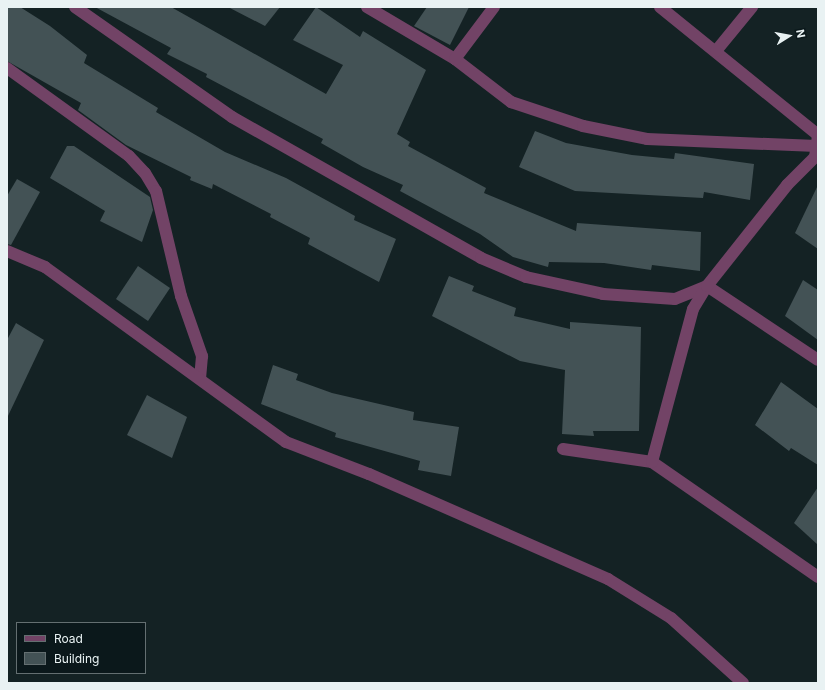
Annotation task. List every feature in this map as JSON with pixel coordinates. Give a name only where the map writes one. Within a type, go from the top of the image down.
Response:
[{"type":"street","points":[[75,7],[232,117],[481,258],[526,277],[604,294],[675,299],[706,286]]},
{"type":"street","points":[[367,7],[456,59],[511,102],[583,126],[647,139],[817,146]]},
{"type":"street","points":[[456,59],[494,7]]},
{"type":"street","points":[[660,7],[716,51],[817,146]]},
{"type":"street","points":[[716,51],[752,7]]},
{"type":"street","points":[[7,68],[129,156],[145,173],[156,192],[181,296],[202,356],[200,378]]},
{"type":"street","points":[[652,462],[693,309],[706,286],[817,146]]},
{"type":"street","points":[[7,251],[45,267],[200,378],[286,442],[369,474],[608,579],[671,618],[743,683]]},
{"type":"street","points":[[706,286],[818,360]]},
{"type":"street","points":[[563,449],[652,462],[818,577]]},
{"type":"building","points":[[7,7],[20,7],[50,26],[87,55],[84,63],[158,108],[156,112],[225,152],[286,178],[355,216],[354,220],[396,239],[379,282],[308,244],[310,238],[270,217],[271,214],[213,184],[212,189],[190,180],[191,177],[126,145],[78,110],[81,103],[7,61]]},
{"type":"building","points":[[95,7],[171,7],[326,94],[343,65],[293,40],[316,7],[360,37],[363,31],[426,70],[397,134],[410,142],[408,146],[486,188],[484,193],[576,231],[577,223],[701,232],[700,271],[652,265],[651,270],[604,263],[549,262],[548,267],[513,257],[480,234],[400,191],[403,185],[363,167],[321,143],[323,139],[206,77],[207,74],[167,54],[171,48]]},
{"type":"building","points":[[228,7],[280,7],[265,26]]},
{"type":"building","points":[[427,7],[469,7],[450,45],[414,26]]},
{"type":"building","points":[[535,131],[566,143],[632,155],[674,159],[675,153],[754,164],[750,200],[704,192],[703,198],[575,191],[519,167]]},
{"type":"building","points":[[67,146],[74,146],[150,197],[153,210],[142,242],[100,221],[105,211],[50,178]]},
{"type":"building","points":[[17,179],[40,192],[11,245],[7,244],[7,196]]},
{"type":"building","points":[[818,185],[818,249],[795,233]]},
{"type":"building","points":[[138,266],[170,288],[148,321],[116,299]]},
{"type":"building","points":[[449,276],[474,286],[472,291],[516,308],[514,316],[570,329],[570,322],[641,327],[639,431],[593,431],[594,436],[562,434],[565,370],[520,361],[432,316]]},
{"type":"building","points":[[803,280],[818,290],[818,340],[785,316]]},
{"type":"building","points":[[16,323],[44,340],[7,418],[7,340]]},
{"type":"building","points":[[273,365],[298,374],[296,380],[332,393],[414,412],[413,420],[459,427],[451,476],[418,470],[420,461],[335,437],[336,433],[261,404]]},
{"type":"building","points":[[781,382],[818,409],[818,465],[791,448],[789,451],[755,425]]},
{"type":"building","points":[[147,395],[187,417],[172,458],[127,435]]},
{"type":"building","points":[[818,487],[818,545],[794,523]]}]
